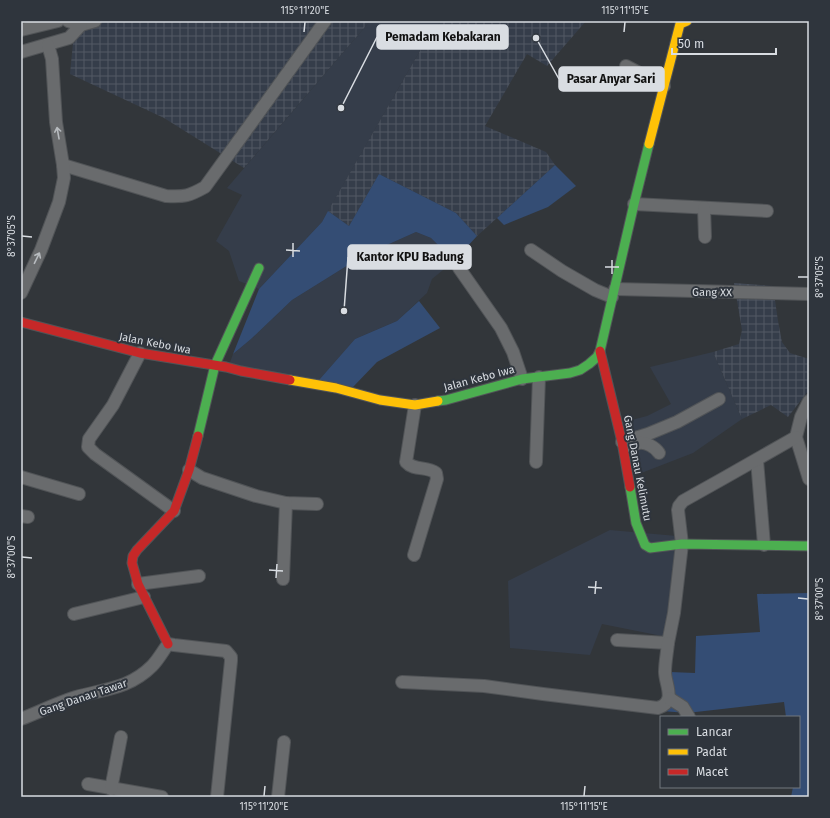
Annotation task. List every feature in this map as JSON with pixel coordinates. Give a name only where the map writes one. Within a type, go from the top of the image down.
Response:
[{"type":"street","points":[[21,30],[58,21]]},
{"type":"street","points":[[68,21],[81,25]]},
{"type":"street","points":[[21,52],[69,38],[81,25],[95,21]]},
{"type":"street","points":[[63,165],[166,196],[182,196],[191,194],[206,187],[325,21]]},
{"type":"street","name":"Jalan Kebo Iwa","points":[[21,322],[140,353],[336,388],[380,400],[415,405],[446,400],[522,379],[570,373],[580,370],[589,364],[600,351],[634,204],[680,24],[687,21]]},
{"type":"street","points":[[23,285],[63,203],[63,165],[56,122],[52,59],[48,45]]},
{"type":"street","points":[[626,66],[664,86]]},
{"type":"street","points":[[634,204],[767,211]]},
{"type":"street","points":[[704,208],[705,237]]},
{"type":"street","points":[[531,250],[562,271],[595,290],[613,293]]},
{"type":"street","points":[[216,797],[231,657],[226,651],[174,646],[168,644],[138,584],[132,568],[132,563],[133,556],[137,550],[174,510],[189,470],[215,366],[259,268]]},
{"type":"street","points":[[458,268],[504,332],[513,352],[522,379]]},
{"type":"street","name":"Gang XX","points":[[613,293],[809,294]]},
{"type":"street","name":"Gang Danau Kelimutu","points":[[600,351],[622,445],[636,523],[645,545],[650,548],[682,544],[809,546]]},
{"type":"street","points":[[140,353],[113,404],[89,439],[88,446],[95,454],[174,510]]},
{"type":"street","points":[[536,462],[539,377]]},
{"type":"street","points":[[622,445],[632,438],[648,434],[677,422],[719,399]]},
{"type":"street","points":[[809,401],[801,417],[796,437],[809,479]]},
{"type":"street","points":[[414,556],[437,479],[436,473],[432,470],[410,466],[406,462],[415,405]]},
{"type":"street","points":[[402,682],[484,686],[660,713],[669,698],[665,673],[682,544],[678,510],[679,506],[683,501],[796,437]]},
{"type":"street","points":[[622,445],[639,442],[649,445],[659,453]]},
{"type":"street","points":[[757,460],[764,545]]},
{"type":"street","points":[[189,470],[202,478],[256,496],[286,503],[317,504]]},
{"type":"street","points":[[21,478],[79,494]]},
{"type":"street","points":[[283,579],[286,503]]},
{"type":"street","points":[[138,584],[199,576]]},
{"type":"street","points":[[74,614],[144,597]]},
{"type":"street","points":[[617,640],[668,643]]},
{"type":"street","name":"Gang Danau Tawar","points":[[21,719],[76,698],[128,683],[142,675],[153,665],[168,644]]},
{"type":"street","points":[[669,698],[683,707],[688,716]]},
{"type":"street","points":[[111,789],[121,737]]},
{"type":"street","points":[[278,797],[284,742]]},
{"type":"street","points":[[88,784],[162,797]]},
{"type":"shaded area","points":[[370,21],[441,21],[421,49],[322,222],[259,289],[239,281],[229,251],[216,241],[242,195],[227,188]]},
{"type":"shaded area","points":[[370,21],[244,168],[164,118],[70,74],[75,22]]},
{"type":"shaded area","points":[[441,21],[586,21],[547,66],[527,54],[485,126],[546,152],[555,165],[477,236],[456,213],[379,174],[349,226],[328,211],[421,49]]},
{"type":"shaded area","points":[[555,165],[576,186],[548,207],[504,225],[497,218]]},
{"type":"shaded area","points":[[379,174],[456,213],[477,236],[454,261],[431,238],[416,232],[378,249],[345,267],[292,300],[233,354],[259,289],[322,222],[328,211],[349,226]]},
{"type":"shaded area","points":[[416,232],[431,238],[454,261],[432,279],[427,293],[397,321],[355,339],[319,380],[229,365],[233,354],[292,300],[345,267],[378,249]]},
{"type":"shaded area","points":[[734,283],[773,286],[782,342],[790,353],[809,359],[809,390],[788,417],[771,405],[742,419],[713,352],[739,344],[742,330]]},
{"type":"shaded area","points":[[419,301],[440,328],[377,362],[353,387],[319,380],[355,339],[397,321]]},
{"type":"shaded area","points":[[713,352],[742,419],[693,453],[631,477],[616,424],[647,416],[671,404],[650,367]]},
{"type":"shaded area","points":[[610,530],[677,536],[667,637],[602,624],[590,655],[510,648],[508,581]]},
{"type":"shaded area","points":[[809,593],[809,797],[791,797],[793,788],[800,788],[800,716],[786,716],[784,702],[687,713],[662,711],[670,672],[695,673],[696,636],[760,632],[757,594]]},
{"type":"traffic: fast","points":[[438,401],[522,379],[570,373],[580,370],[597,357],[600,351],[649,144]]},
{"type":"traffic: fast","points":[[198,436],[215,365],[259,268]]},
{"type":"traffic: fast","points":[[630,487],[636,523],[645,545],[650,548],[682,544],[809,546]]},
{"type":"traffic: slow","points":[[649,144],[680,24],[687,21]]},
{"type":"traffic: slow","points":[[290,380],[336,388],[380,400],[415,405],[438,401]]},
{"type":"traffic: jam","points":[[21,322],[140,353],[226,367],[290,380]]},
{"type":"traffic: jam","points":[[600,351],[622,442],[630,487]]},
{"type":"traffic: jam","points":[[168,644],[138,584],[132,563],[133,556],[174,511],[189,470],[198,436]]},
{"type":"place","name":"Pasar Anyar Sari","points":[[536,38]]},
{"type":"place","name":"Pemadam Kebakaran","points":[[341,108]]},
{"type":"place","name":"Kantor KPU Badung","points":[[344,311]]}]
